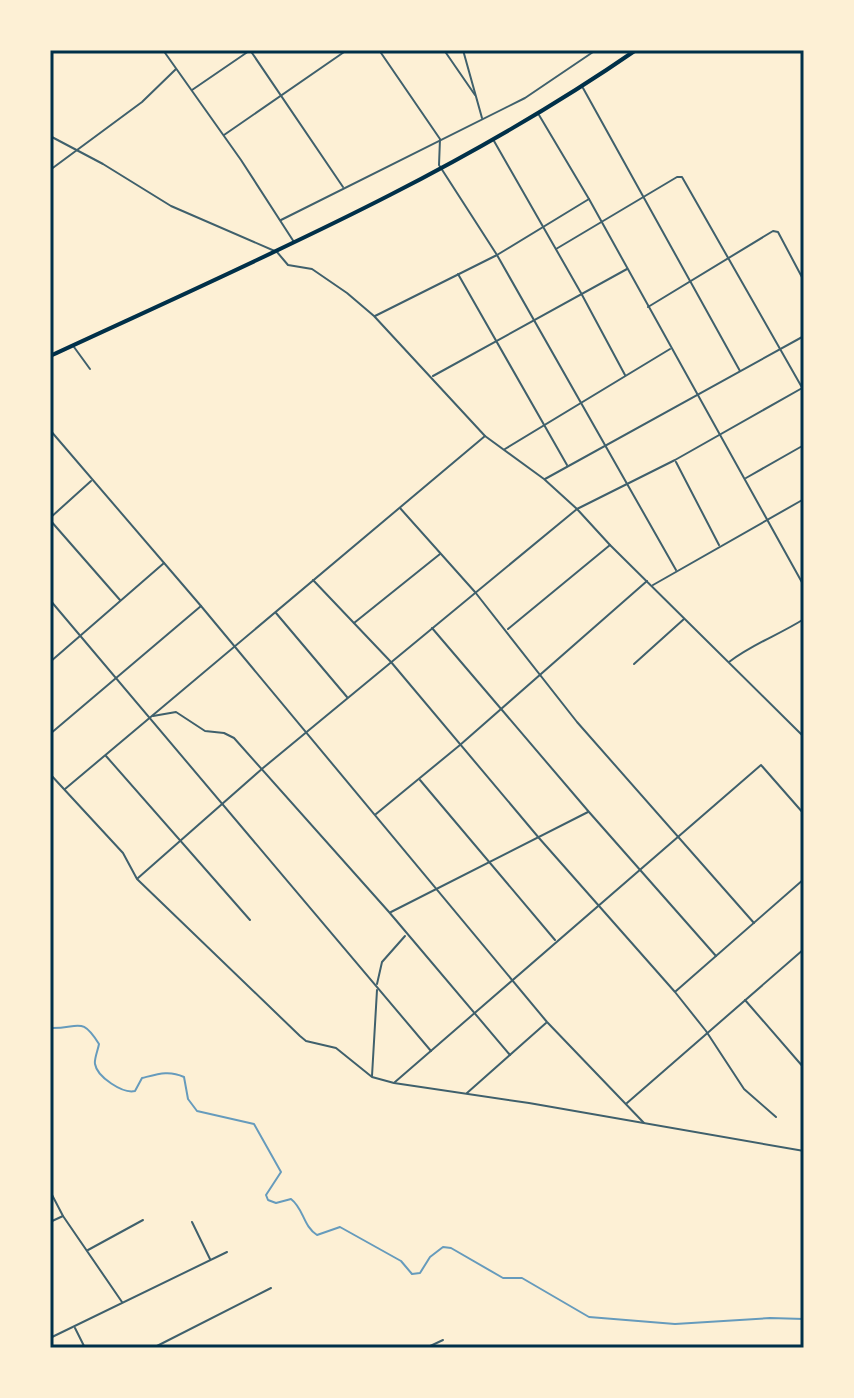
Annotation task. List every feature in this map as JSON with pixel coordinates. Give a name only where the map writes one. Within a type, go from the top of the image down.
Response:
[{"type":"main road","points":[[50,355],[277,252],[441,169],[538,114],[636,50]]},
{"type":"street","points":[[163,50],[294,243]]},
{"type":"street","points":[[191,91],[250,50],[344,188]]},
{"type":"street","points":[[223,135],[347,50]]},
{"type":"street","points":[[379,50],[440,139],[441,169],[497,255],[676,570]]},
{"type":"street","points":[[444,50],[476,97]]},
{"type":"street","points":[[463,50],[483,119]]},
{"type":"street","points":[[281,220],[525,98],[596,50]]},
{"type":"street","points":[[50,170],[142,102],[176,69]]},
{"type":"street","points":[[582,87],[740,371]]},
{"type":"street","points":[[538,114],[589,199],[804,586]]},
{"type":"street","points":[[50,136],[171,206],[277,252],[288,265],[312,269],[347,293],[374,316],[485,436],[544,479],[577,509],[804,737]]},
{"type":"street","points":[[493,140],[625,375]]},
{"type":"street","points":[[137,879],[263,768],[577,509],[675,460],[803,388],[682,177],[556,249]]},
{"type":"street","points":[[374,316],[497,255],[589,199]]},
{"type":"street","points":[[647,307],[776,231],[804,281]]},
{"type":"street","points":[[432,377],[627,269]]},
{"type":"street","points":[[458,274],[567,466]]},
{"type":"street","points":[[544,479],[804,336]]},
{"type":"street","points":[[73,346],[90,369]]},
{"type":"street","points":[[504,450],[670,349]]},
{"type":"street","points":[[50,430],[201,606],[547,1022],[644,1123]]},
{"type":"street","points":[[64,790],[485,436]]},
{"type":"street","points":[[50,445],[57,439]]},
{"type":"street","points":[[744,479],[804,445]]},
{"type":"street","points":[[675,460],[720,546]]},
{"type":"street","points":[[92,480],[50,519],[121,601]]},
{"type":"street","points":[[652,586],[804,499]]},
{"type":"street","points":[[400,508],[507,630],[577,722],[754,923]]},
{"type":"street","points":[[507,630],[610,545]]},
{"type":"street","points":[[354,623],[441,553]]},
{"type":"street","points":[[50,662],[164,563]]},
{"type":"street","points":[[313,580],[391,662],[539,838],[675,992],[706,1031],[744,1089],[776,1117]]},
{"type":"street","points":[[375,815],[648,581]]},
{"type":"street","points":[[50,600],[431,1051]]},
{"type":"street","points":[[50,734],[201,606]]},
{"type":"street","points":[[276,612],[348,698]]},
{"type":"street","points":[[634,664],[685,618]]},
{"type":"street","points":[[729,663],[753,644],[778,636],[804,619]]},
{"type":"street","points":[[432,628],[716,956]]},
{"type":"street","points":[[150,717],[176,712],[205,731],[229,735],[263,768],[510,1055]]},
{"type":"street","points":[[105,755],[250,920]]},
{"type":"street","points":[[394,1083],[761,765],[804,814]]},
{"type":"street","points":[[50,774],[123,853],[137,879],[300,1036],[306,1041],[336,1048],[372,1077],[804,1151]]},
{"type":"street","points":[[419,779],[556,942]]},
{"type":"street","points":[[389,912],[589,812]]},
{"type":"street","points":[[675,992],[804,879]]},
{"type":"street","points":[[372,1077],[376,986],[382,962],[407,934]]},
{"type":"street","points":[[625,1104],[804,949]]},
{"type":"street","points":[[744,999],[804,1068]]},
{"type":"street","points":[[466,1094],[547,1022]]},
{"type":"street","points":[[50,1191],[63,1216],[122,1303]]},
{"type":"street","points":[[50,1222],[63,1216]]},
{"type":"street","points":[[87,1251],[143,1220]]},
{"type":"street","points":[[192,1222],[211,1260]]},
{"type":"street","points":[[50,1338],[227,1252]]},
{"type":"street","points":[[153,1348],[271,1288]]},
{"type":"street","points":[[75,1326],[85,1348]]},
{"type":"street","points":[[426,1348],[443,1340]]},
{"type":"waterway","points":[[50,1028],[83,1026],[88,1029],[99,1044],[95,1062],[97,1069],[118,1087],[135,1091],[142,1078],[163,1073],[179,1075],[184,1077],[188,1099],[197,1111],[254,1124],[281,1172],[266,1195],[268,1200],[276,1203],[291,1199],[317,1235],[340,1227],[401,1261],[412,1274],[420,1273],[430,1257],[443,1247],[451,1248],[503,1278],[522,1278],[589,1317],[675,1324],[804,1319]]}]
